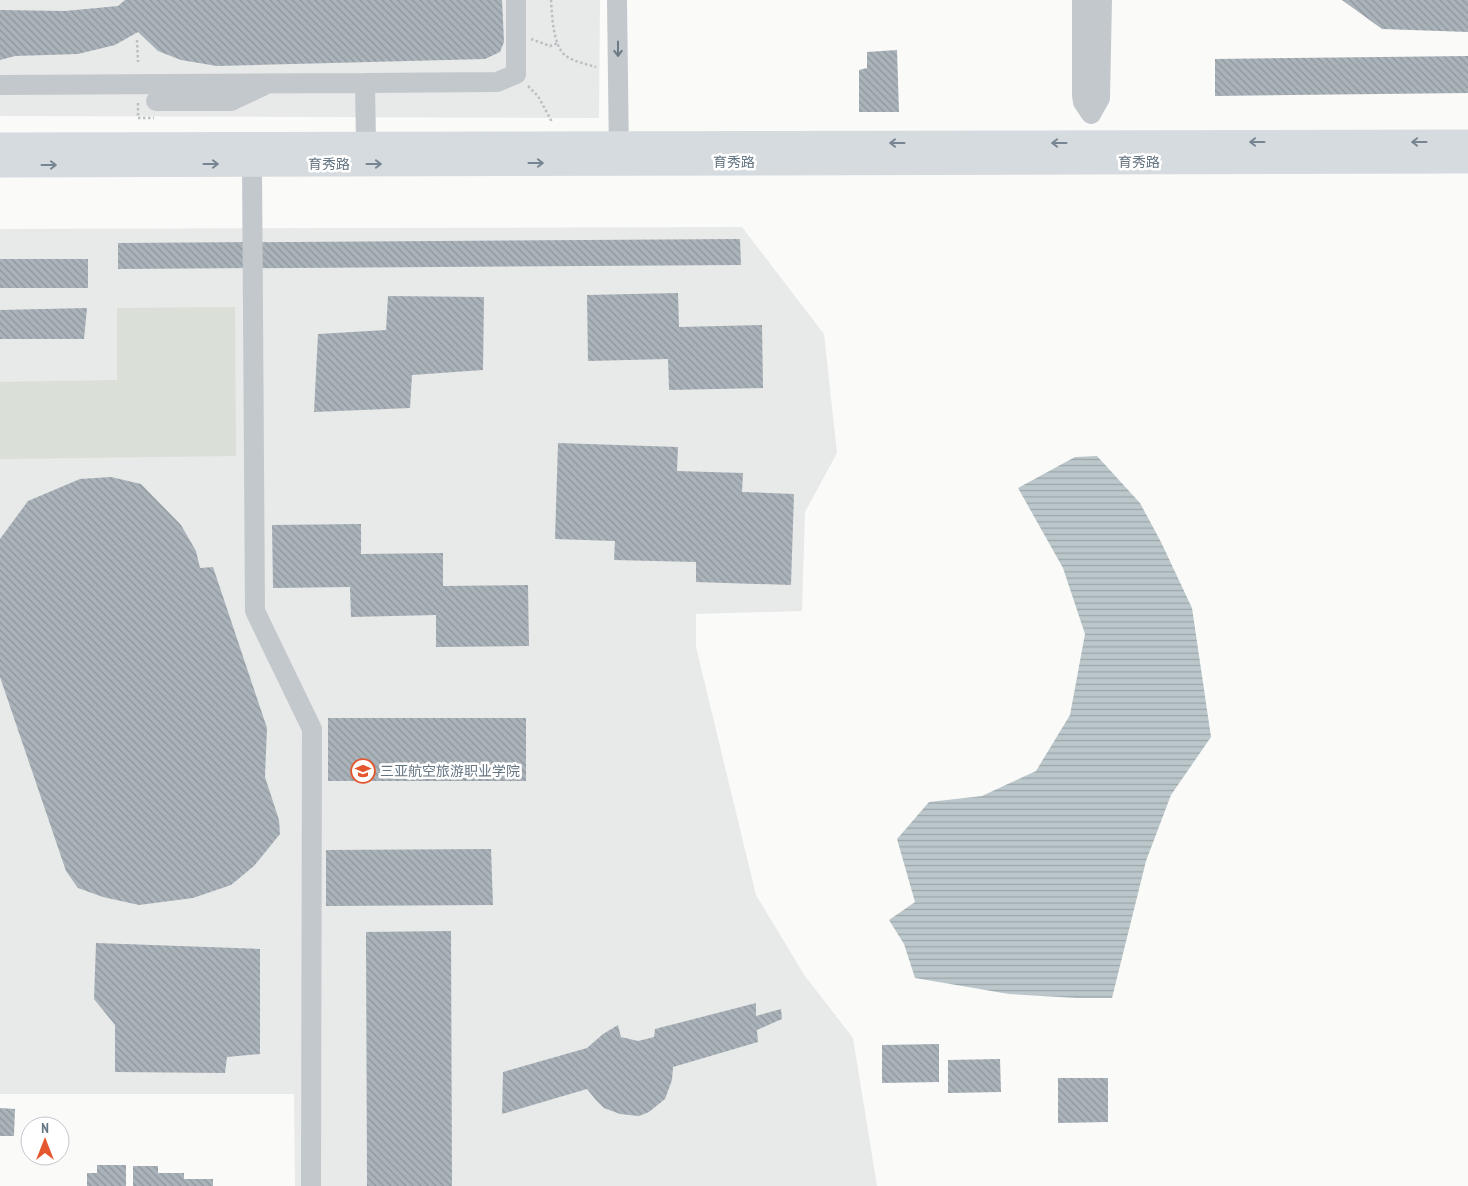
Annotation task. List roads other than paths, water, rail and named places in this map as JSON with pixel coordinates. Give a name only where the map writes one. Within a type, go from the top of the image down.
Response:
[{"type":"main road","name":"育秀路","points":[[0,165],[252,164],[619,153],[1084,152],[1468,142]]},
{"type":"main road","name":"育秀路","points":[[0,145],[366,144],[619,153]]},
{"type":"main road","name":"育秀路","points":[[1084,152],[1468,161]]},
{"type":"street","points":[[0,85],[497,82],[516,74],[516,0]]},
{"type":"street","points":[[617,0],[619,153]]},
{"type":"street","points":[[1082,0],[1082,95],[1083,102],[1091,114]]},
{"type":"street","points":[[1084,152],[1091,114],[1092,0]]},
{"type":"street","points":[[1091,114],[1100,98],[1102,0]]},
{"type":"street","points":[[365,83],[366,144]]},
{"type":"street","points":[[156,101],[231,101],[268,84]]},
{"type":"street","points":[[252,164],[255,611],[312,729],[311,1186]]},
{"type":"place","name":"三亚航空旅游职业学院","points":[[363,771]]}]
